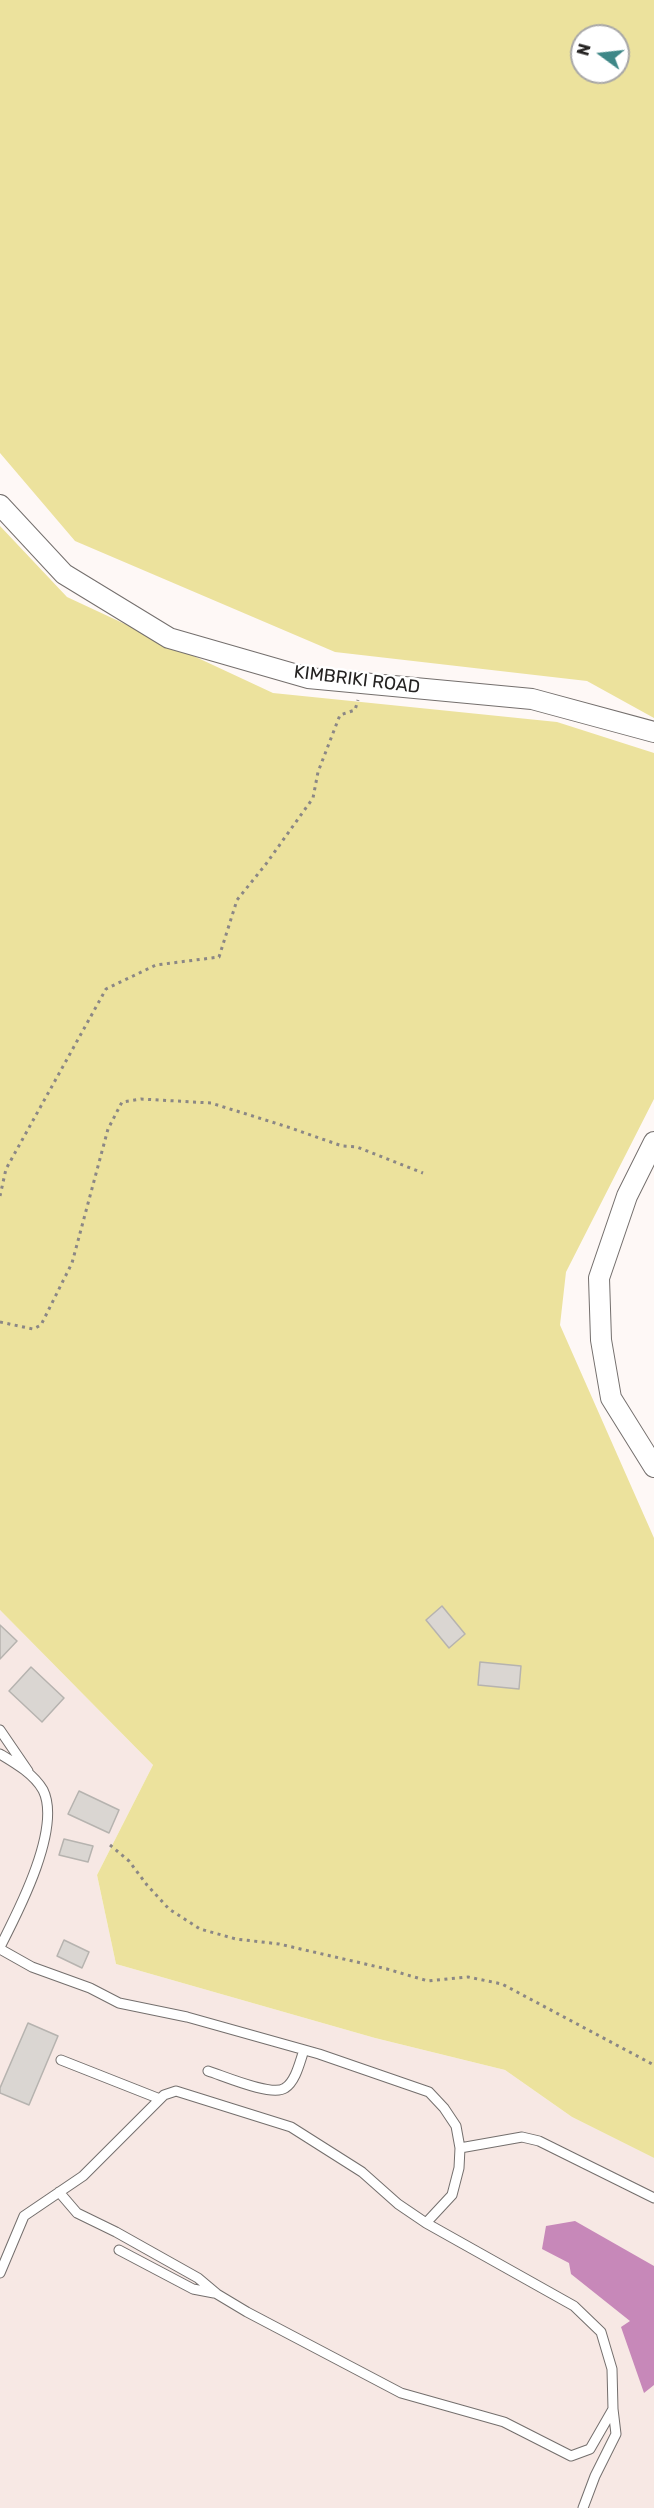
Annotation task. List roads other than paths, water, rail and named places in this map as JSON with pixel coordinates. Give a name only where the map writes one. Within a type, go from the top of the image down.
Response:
[{"type":"street","name":"KIMBRIKI ROAD","points":[[0,505],[64,574],[169,638],[308,678],[532,699],[654,732]]},
{"type":"street","points":[[654,1142],[627,1196],[599,1278],[601,1340],[611,1398],[654,1467]]},
{"type":"lane","points":[[0,1731],[42,1789],[48,1809],[37,1863],[21,1905],[0,1948],[32,1967],[90,1988],[119,2003],[187,2017],[304,2050],[429,2092],[456,2126],[460,2148],[459,2168],[452,2195],[426,2223]]},
{"type":"lane","points":[[0,1754],[30,1774]]},
{"type":"lane","points":[[208,2071],[275,2092],[287,2087],[298,2068],[304,2050]]},
{"type":"lane","points":[[61,2060],[160,2099]]},
{"type":"lane","points":[[0,2273],[24,2216],[83,2176],[164,2095],[176,2091],[291,2127],[362,2172],[398,2204],[426,2223],[574,2306],[601,2332],[612,2369],[616,2434],[595,2476],[583,2508]]},
{"type":"lane","points":[[460,2148],[522,2137],[539,2141],[654,2198]]},
{"type":"lane","points":[[59,2192],[77,2213],[198,2278],[217,2294],[247,2312],[401,2393],[504,2422],[571,2456],[590,2449],[613,2409]]},
{"type":"lane","points":[[119,2250],[193,2289],[217,2294]]}]
